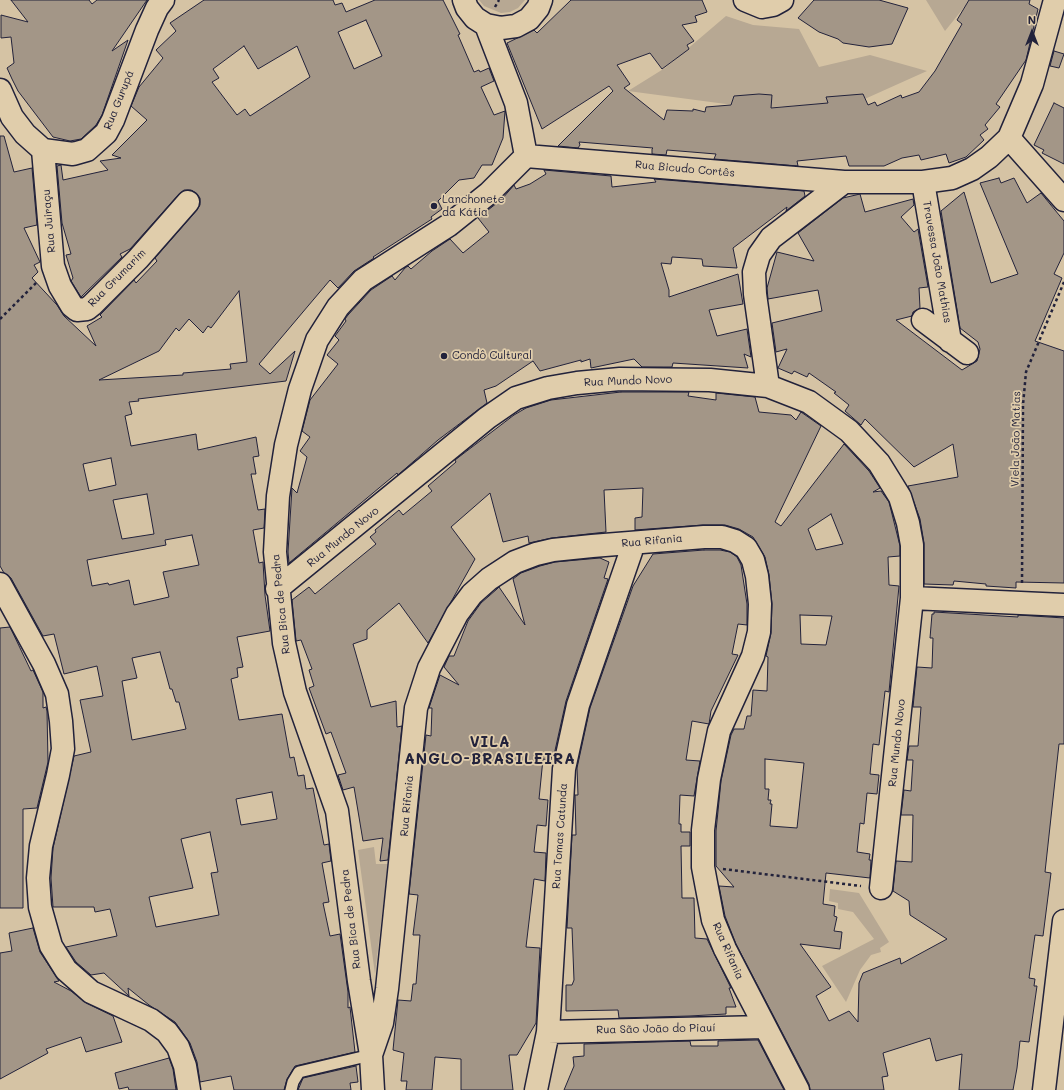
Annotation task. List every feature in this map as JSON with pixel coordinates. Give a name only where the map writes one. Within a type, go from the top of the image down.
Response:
[{"type":"street","name":"Rua Gurupá","points":[[43,150],[73,154],[87,150],[106,133],[147,30],[157,8],[163,0]]},
{"type":"street","points":[[464,0],[467,8],[475,18],[486,25],[500,28],[516,26],[529,19],[538,8],[541,0]]},
{"type":"street","points":[[745,0],[762,7],[773,5],[782,0]]},
{"type":"street","points":[[1055,0],[1032,84],[1009,138],[1064,200]]},
{"type":"street","points":[[486,25],[516,102],[526,156]]},
{"type":"street","points":[[0,90],[12,117],[25,134],[43,150]]},
{"type":"street","name":"Rua Bicudo Cortês","points":[[526,156],[844,182],[923,182],[952,178],[972,169],[989,157],[1009,138]]},
{"type":"street","name":"Rua Juiraçu","points":[[43,150],[53,266]]},
{"type":"street","name":"Rua Bica de Pedra","points":[[373,1090],[371,1055],[358,980],[337,811],[295,692],[284,643],[277,589],[275,552],[278,496],[286,445],[300,389],[317,340],[338,307],[363,280],[449,224],[488,193],[526,156]]},
{"type":"street","points":[[768,386],[755,294],[754,272],[758,255],[771,238],[844,182]]},
{"type":"street","name":"Travessa João Mathias","points":[[923,182],[959,347],[923,320]]},
{"type":"street","name":"Rua Grumarim","points":[[53,266],[60,286],[72,306],[77,310],[87,309],[138,259],[188,202]]},
{"type":"street","name":"Rua Mundo Novo","points":[[277,589],[487,418],[516,398],[556,387],[620,379],[710,380],[768,386],[809,402],[849,431],[879,463],[900,497],[908,523],[912,545],[912,598],[881,888]]},
{"type":"street","name":"Rua Rifania","points":[[371,1055],[382,1023],[387,989],[416,708],[429,668],[457,614],[472,594],[489,579],[515,562],[553,550],[704,537],[722,537],[735,541],[746,548],[753,560],[757,576],[760,604],[758,632],[753,656],[719,731],[709,779],[703,830],[703,866],[714,920],[725,949],[798,1090]]},
{"type":"street","name":"Rua Tomas Catunda","points":[[536,1090],[548,1032],[564,768],[578,705],[634,543]]},
{"type":"street","points":[[0,584],[44,664],[57,694],[62,720],[63,749],[41,846],[38,878],[40,907],[51,946],[66,970],[91,992],[151,1020],[167,1032],[178,1048],[185,1066],[189,1090]]},
{"type":"street","points":[[912,598],[1064,605]]},
{"type":"street","points":[[1044,1090],[1064,920]]},
{"type":"street","name":"Rua São João do Piauí","points":[[548,1032],[765,1027]]},
{"type":"lane","points":[[291,1090],[293,1082],[299,1072],[371,1055]]},
{"type":"path","name":"Rua Juiraçu","points":[[0,319],[53,266]]},
{"type":"path","name":"Viela João Matias","points":[[1022,604],[1023,406],[1026,372],[1064,282]]},
{"type":"path","points":[[703,866],[881,888]]},
{"type":"shaded area","points":[[479,0],[525,0],[518,8],[510,12],[501,13],[484,6]]},
{"type":"shaded area","points":[[926,0],[970,0],[945,31]]},
{"type":"shaded area","points":[[726,16],[753,25],[799,29],[819,67],[870,55],[927,71],[858,102],[756,108],[628,91],[665,68]]},
{"type":"shaded area","points":[[374,847],[376,864],[388,864],[375,974],[358,850]]},
{"type":"shaded area","points":[[830,889],[859,893],[889,942],[880,948],[881,952],[871,955],[860,970],[846,1002],[822,966],[874,939],[853,912],[838,909],[838,903],[829,901]]},
{"type":"building","points":[[11,0],[89,0],[92,4],[97,0],[147,0],[112,51],[128,40],[102,115],[96,125],[81,139],[70,141],[53,137],[18,91],[7,68],[14,63],[11,37],[1,38],[1,15],[28,22]]},
{"type":"building","points":[[204,0],[333,0],[335,5],[342,3],[346,12],[375,0],[443,0],[460,34],[458,35],[474,72],[479,70],[480,72],[489,68],[494,81],[481,87],[494,115],[505,111],[503,138],[492,165],[482,165],[474,178],[459,180],[438,201],[442,209],[431,217],[432,219],[373,257],[374,258],[354,271],[338,288],[330,280],[259,364],[270,374],[295,351],[286,381],[138,399],[139,401],[129,402],[132,414],[125,416],[131,446],[196,434],[198,450],[256,437],[259,456],[253,457],[256,474],[251,474],[258,510],[265,509],[264,528],[253,530],[259,563],[263,562],[265,595],[270,631],[237,637],[243,667],[237,668],[238,677],[231,679],[239,720],[282,714],[290,758],[294,757],[298,776],[304,775],[306,789],[313,788],[324,845],[329,844],[331,861],[322,863],[329,902],[323,903],[330,936],[340,934],[348,992],[348,1008],[350,1007],[355,1052],[295,1066],[287,1079],[284,1090],[234,1090],[231,1076],[200,1082],[197,1062],[190,1043],[175,1022],[149,1005],[128,988],[129,996],[104,973],[91,975],[76,962],[66,947],[117,936],[110,909],[95,912],[94,907],[53,907],[51,878],[53,848],[74,756],[91,752],[80,700],[103,696],[97,666],[64,674],[54,634],[43,636],[11,578],[4,573],[0,566],[0,136],[4,136],[14,172],[32,168],[37,225],[24,228],[40,262],[34,265],[38,272],[32,278],[57,305],[64,316],[96,346],[87,326],[102,317],[100,315],[134,280],[136,283],[157,261],[155,258],[197,210],[200,205],[200,198],[191,190],[184,190],[179,194],[130,249],[120,254],[122,257],[81,297],[71,281],[73,278],[66,255],[71,254],[62,223],[57,166],[61,165],[63,180],[108,170],[100,161],[121,158],[112,155],[147,120],[131,106],[139,87],[163,58],[156,50],[176,31],[170,23]],"holes":[[[366,20],[382,56],[354,69],[338,32]],[[244,46],[258,69],[297,46],[310,77],[250,116],[245,109],[237,115],[212,82],[219,78],[213,69]],[[239,291],[247,362],[230,364],[231,369],[183,373],[183,375],[99,380],[159,351],[176,328],[179,331],[189,319],[203,333],[208,326],[211,328]],[[111,458],[116,485],[89,491],[83,464]],[[147,494],[154,534],[122,539],[113,500]],[[192,535],[199,565],[163,572],[169,597],[134,605],[129,580],[109,585],[108,583],[92,586],[87,560],[166,545],[165,540]],[[160,652],[170,689],[172,689],[176,702],[179,702],[186,729],[132,740],[122,681],[137,678],[132,658]],[[272,792],[277,819],[241,825],[236,799]],[[210,832],[218,872],[211,873],[219,915],[156,927],[149,897],[193,888],[181,839]]]},
{"type":"building","points":[[571,0],[702,0],[707,12],[695,16],[697,22],[682,25],[694,41],[687,45],[689,49],[662,69],[650,53],[617,65],[630,84],[624,88],[664,120],[667,110],[693,111],[693,109],[705,112],[706,107],[731,105],[734,96],[759,94],[772,95],[771,108],[828,103],[826,97],[863,94],[868,105],[875,102],[877,106],[901,95],[902,98],[919,92],[935,71],[962,24],[957,20],[969,0],[1030,0],[1029,4],[1038,9],[1026,60],[996,104],[1000,107],[985,125],[988,129],[980,135],[984,140],[966,157],[949,163],[946,154],[921,160],[919,155],[902,158],[884,166],[849,166],[846,156],[797,161],[798,166],[714,159],[716,154],[667,150],[666,155],[652,154],[653,148],[579,142],[580,145],[578,148],[558,146],[613,91],[609,86],[542,129],[507,43],[534,30],[537,33]]},
{"type":"building","points":[[814,0],[879,0],[908,8],[892,44],[869,47],[843,43],[838,39],[819,32],[798,18]]},
{"type":"building","points":[[1054,51],[1064,54],[1059,68],[1050,66]]},
{"type":"building","points":[[1054,103],[1064,108],[1064,164],[1042,153],[1044,150],[1034,145]]},
{"type":"building","points":[[544,170],[611,176],[612,187],[656,182],[654,179],[804,191],[805,196],[786,211],[787,207],[733,248],[737,268],[703,266],[702,259],[672,257],[671,264],[661,263],[669,290],[669,297],[738,274],[743,304],[709,310],[717,336],[747,329],[751,357],[744,354],[748,368],[673,363],[672,367],[642,367],[634,359],[591,368],[590,359],[540,371],[533,361],[496,386],[484,390],[487,403],[438,440],[398,475],[397,473],[289,563],[288,552],[292,488],[297,493],[307,457],[300,451],[310,437],[302,431],[310,400],[338,364],[327,355],[339,340],[335,336],[346,321],[345,319],[371,290],[392,276],[395,280],[405,268],[408,266],[411,269],[432,251],[450,239],[463,253],[489,232],[478,218],[502,199],[514,185],[516,189],[530,184],[546,174]]},
{"type":"building","points":[[999,178],[1001,183],[1014,178],[1027,203],[1041,193],[1064,221],[1064,253],[1054,274],[1062,278],[1035,341],[1064,351],[1064,583],[1016,582],[1016,588],[986,586],[986,584],[954,581],[953,585],[924,584],[924,543],[920,519],[908,486],[958,477],[953,444],[914,467],[865,419],[861,425],[845,411],[849,405],[834,393],[836,392],[809,373],[807,377],[794,371],[792,374],[778,368],[787,349],[776,352],[772,323],[822,311],[818,290],[768,299],[767,288],[777,252],[814,261],[798,233],[843,198],[860,194],[865,212],[913,199],[914,205],[901,217],[914,232],[918,229],[928,287],[919,288],[920,308],[913,312],[912,316],[896,320],[962,370],[977,361],[980,349],[978,342],[960,328],[941,211],[964,192],[991,283],[1018,274],[980,183]]},
{"type":"building","points":[[621,392],[689,392],[688,396],[716,400],[716,393],[755,397],[759,412],[791,415],[796,420],[801,412],[821,426],[775,522],[781,526],[844,444],[869,471],[880,488],[873,492],[881,491],[889,502],[900,546],[900,556],[888,557],[889,585],[899,586],[889,692],[885,691],[879,745],[873,744],[870,774],[879,775],[877,794],[867,793],[864,824],[860,823],[857,852],[870,854],[870,878],[826,873],[823,904],[835,906],[834,916],[837,917],[834,931],[842,932],[840,949],[800,944],[831,987],[816,996],[829,1021],[849,1011],[858,1022],[859,983],[863,973],[900,958],[901,964],[947,939],[910,915],[909,901],[893,891],[896,861],[912,862],[913,815],[901,815],[904,790],[911,791],[913,760],[907,760],[909,746],[918,746],[921,707],[913,707],[917,667],[932,668],[933,638],[930,638],[932,614],[934,614],[934,612],[1064,618],[1064,744],[1059,744],[1045,872],[1051,873],[1043,936],[1035,935],[1029,978],[1035,979],[1034,986],[1037,986],[1029,1042],[1020,1041],[1013,1090],[959,1090],[962,1054],[936,1061],[930,1038],[883,1053],[888,1076],[882,1077],[884,1090],[810,1090],[809,1084],[736,944],[725,916],[719,886],[734,887],[716,866],[716,831],[721,781],[731,735],[734,729],[744,729],[747,716],[751,716],[753,690],[767,691],[768,657],[766,656],[771,633],[772,604],[769,575],[765,557],[753,537],[739,529],[725,525],[703,525],[635,530],[635,518],[642,517],[643,488],[604,490],[606,532],[552,538],[529,543],[528,536],[503,542],[490,493],[451,527],[475,559],[428,643],[399,603],[367,630],[367,639],[353,644],[371,707],[396,701],[397,727],[402,726],[388,860],[380,861],[383,838],[363,841],[354,787],[343,790],[338,775],[346,773],[331,732],[326,734],[309,688],[314,686],[309,670],[312,669],[301,640],[296,641],[292,600],[309,587],[315,594],[376,544],[370,537],[376,532],[375,530],[399,510],[403,515],[432,491],[428,486],[456,462],[455,460],[514,415],[526,408],[551,400]],"holes":[[[831,514],[843,544],[816,550],[808,529]],[[800,615],[832,616],[826,645],[801,644]],[[765,759],[804,763],[797,828],[770,826],[772,804],[770,804],[771,800],[768,800],[769,789],[765,789]]]},
{"type":"building","points":[[720,550],[730,552],[737,557],[741,565],[747,604],[747,625],[738,624],[732,654],[738,655],[711,711],[709,724],[692,721],[686,760],[700,761],[694,796],[680,795],[679,824],[681,824],[681,832],[690,832],[690,846],[681,846],[682,898],[694,898],[695,938],[707,939],[731,988],[729,988],[736,1007],[726,1007],[726,1014],[619,1018],[618,1010],[566,1011],[566,985],[572,985],[574,980],[572,928],[567,928],[572,835],[576,835],[575,795],[578,795],[577,768],[590,708],[633,586],[653,554]]},
{"type":"building","points":[[600,558],[609,562],[604,578],[608,579],[566,701],[554,755],[552,755],[551,760],[543,759],[539,799],[548,800],[546,826],[537,825],[534,852],[546,853],[545,881],[534,879],[526,947],[540,948],[536,1023],[517,1055],[509,1055],[513,1090],[461,1090],[461,1059],[435,1057],[432,1090],[406,1090],[407,1081],[401,1081],[404,1053],[393,1050],[398,1000],[411,1001],[413,984],[416,984],[420,935],[413,935],[418,895],[409,894],[426,735],[431,736],[432,708],[429,708],[440,675],[459,685],[444,667],[449,656],[454,656],[468,621],[481,603],[499,587],[525,625],[513,579],[521,573],[555,562]]},
{"type":"building","points":[[10,627],[43,692],[43,708],[46,707],[47,711],[48,762],[37,808],[23,809],[23,908],[0,908],[0,628]]},
{"type":"building","points":[[33,928],[40,952],[59,981],[54,982],[71,991],[86,1003],[113,1016],[122,1042],[86,1052],[81,1037],[46,1049],[48,1053],[0,1079],[0,953],[12,951],[9,933]]},
{"type":"building","points":[[758,1040],[784,1090],[564,1090],[574,1066],[573,1057],[584,1056],[584,1044],[690,1041],[691,1046],[718,1046],[718,1041]]},
{"type":"building","points":[[169,1058],[173,1069],[176,1090],[129,1090],[128,1087],[119,1089],[115,1073]]},
{"type":"building","points":[[356,1066],[358,1082],[350,1083],[351,1090],[298,1090],[303,1078]]},
{"type":"place","name":"Lanchonete da Kátia","points":[[434,206]]},
{"type":"place","name":"Condô Cultural","points":[[444,356]]},
{"type":"district","name":"VILA ANGLO-BRASILEIRA","points":[[490,750]]}]
